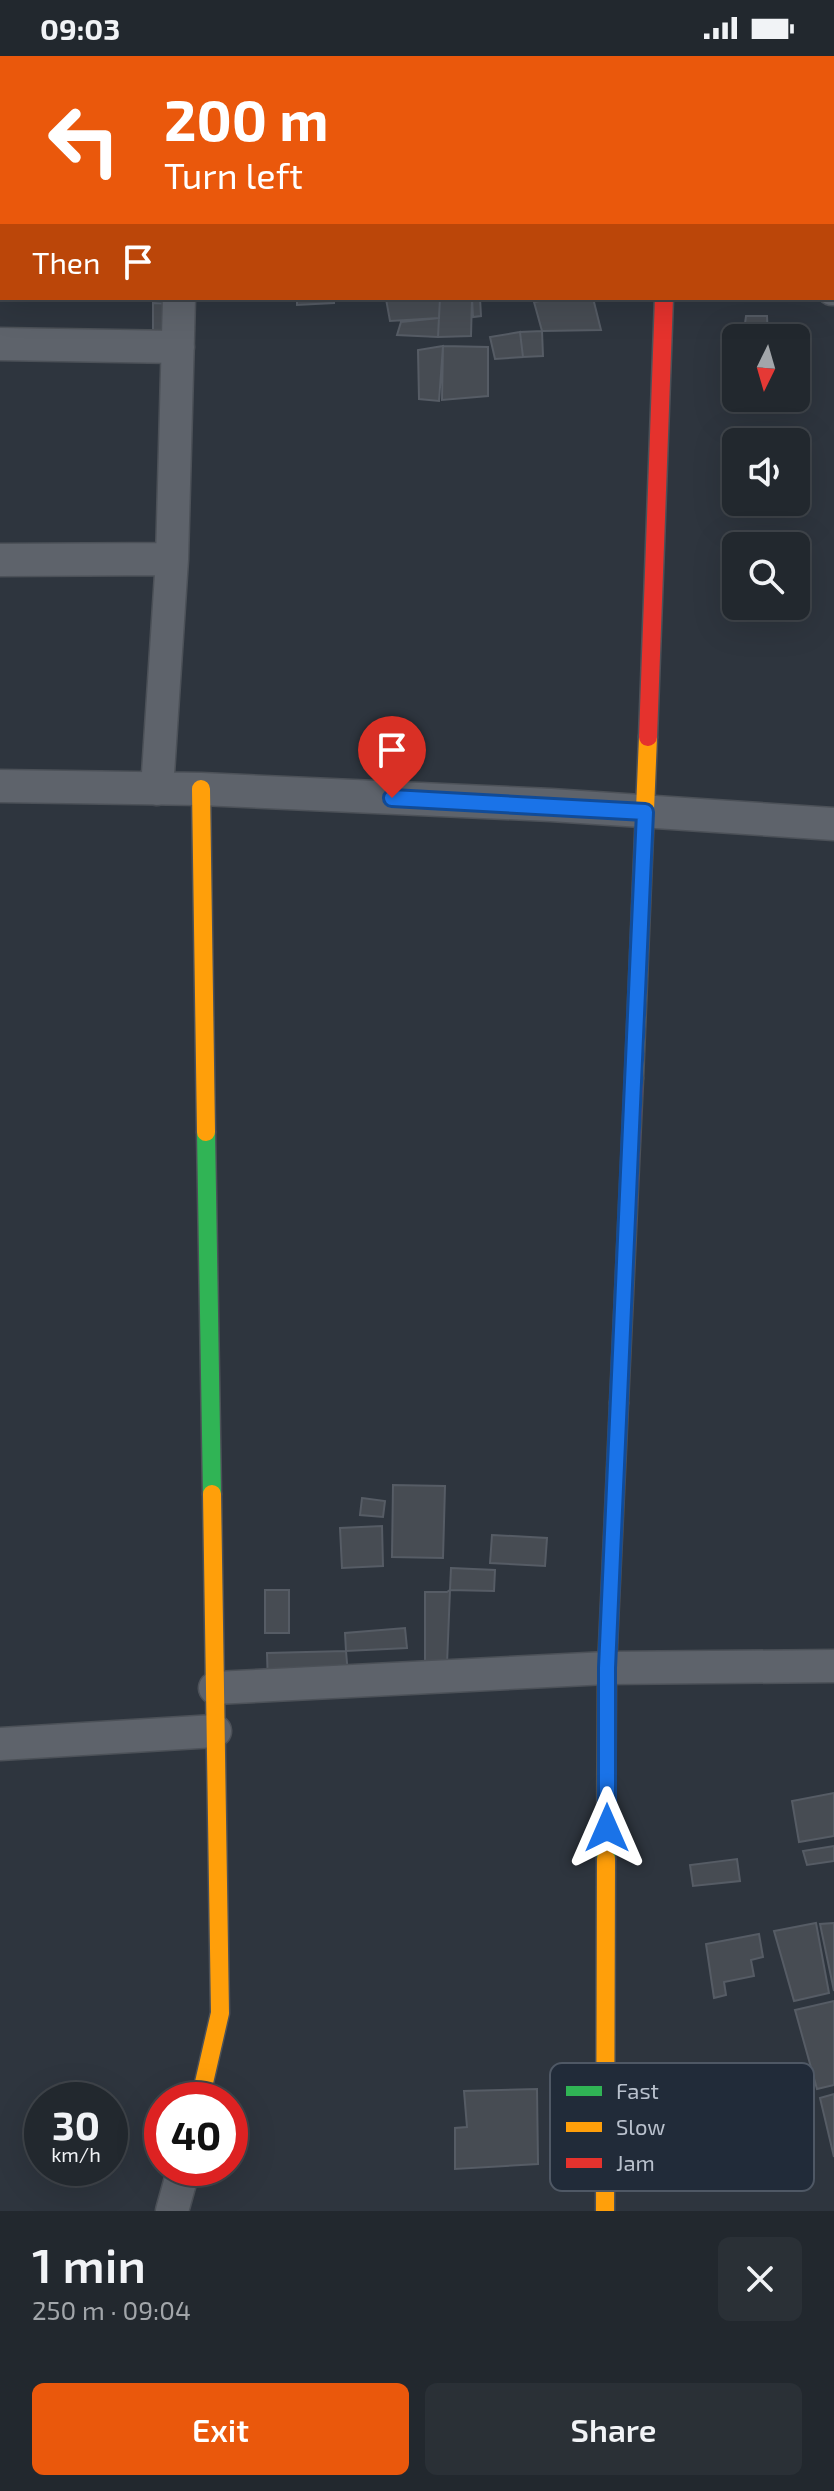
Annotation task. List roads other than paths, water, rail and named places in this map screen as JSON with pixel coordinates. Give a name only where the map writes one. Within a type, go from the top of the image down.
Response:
[{"type":"street","points":[[157,789],[172,559],[179,300]]},
{"type":"street","points":[[606,2063],[607,1668],[664,300]]},
{"type":"street","points":[[0,344],[178,347]]},
{"type":"street","points":[[0,560],[172,559]]},
{"type":"street","points":[[0,786],[201,789],[834,824]]},
{"type":"street","points":[[201,789],[220,2013],[204,2082]]},
{"type":"street","points":[[215,1688],[607,1668],[834,1666]]},
{"type":"street","points":[[0,1744],[215,1731]]},
{"type":"street","points":[[172,2211],[179,2186]]},
{"type":"street","points":[[605,2191],[605,2211]]}]
